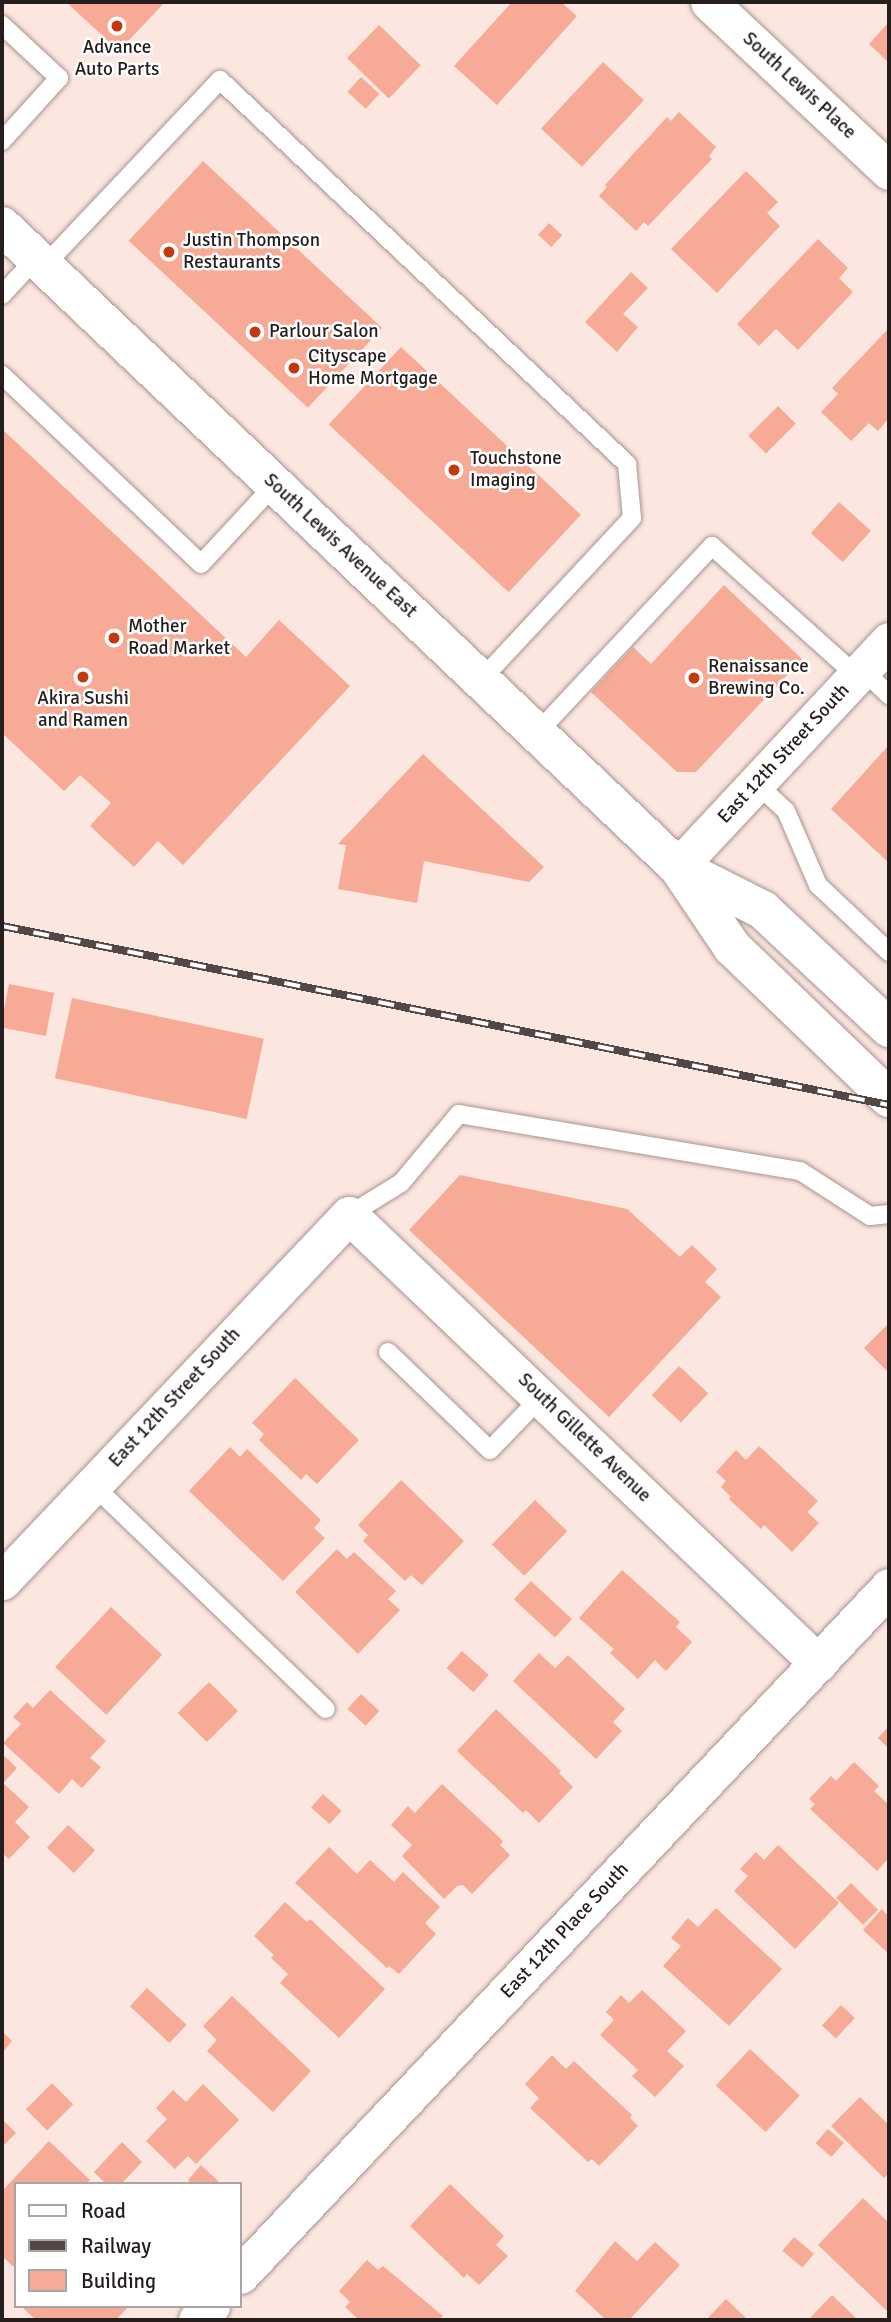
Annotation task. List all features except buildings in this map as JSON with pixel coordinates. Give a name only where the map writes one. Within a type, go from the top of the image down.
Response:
[{"type":"street","name":"South Lewis Place","points":[[709,2],[889,171]]},
{"type":"street","name":"South Lewis Avenue East","points":[[2,226],[678,867],[732,947],[889,1098]]},
{"type":"street","name":"East 12th Street South","points":[[678,867],[889,641]]},
{"type":"street","name":"South Lewis Avenue East","points":[[678,867],[763,910],[889,1028]]},
{"type":"street","name":"East 12th Street South","points":[[2,1581],[349,1214]]},
{"type":"street","name":"South Gillette Avenue","points":[[349,1214],[818,1662]]},
{"type":"street","name":"East 12th Place South","points":[[242,2274],[889,1587]]},
{"type":"lane","points":[[2,25],[59,78],[2,141]]},
{"type":"lane","points":[[2,295],[40,262],[220,80],[627,464],[632,517],[481,680]]},
{"type":"lane","points":[[2,375],[201,564],[275,484]]},
{"type":"lane","points":[[537,733],[712,546],[889,695]]},
{"type":"lane","points":[[756,783],[786,811],[818,885],[889,952]]},
{"type":"lane","points":[[349,1214],[401,1184],[459,1114],[800,1171],[870,1216],[889,1214]]},
{"type":"lane","points":[[388,1352],[490,1450],[541,1397]]},
{"type":"lane","points":[[93,1485],[326,1709]]},
{"type":"railway","points":[[2,926],[889,1105]]},
{"type":"place","name":"Advance Auto Parts","points":[[117,26]]},
{"type":"place","name":"Justin Thompson Restaurants","points":[[169,252]]},
{"type":"place","name":"Parlour Salon","points":[[255,332]]},
{"type":"place","name":"Cityscape Home Mortgage","points":[[294,368]]},
{"type":"place","name":"Touchstone Imaging","points":[[454,470]]},
{"type":"place","name":"Mother Road Market","points":[[114,638]]},
{"type":"place","name":"Akira Sushi and Ramen","points":[[83,677]]},
{"type":"place","name":"Renaissance Brewing Co.","points":[[694,678]]}]
